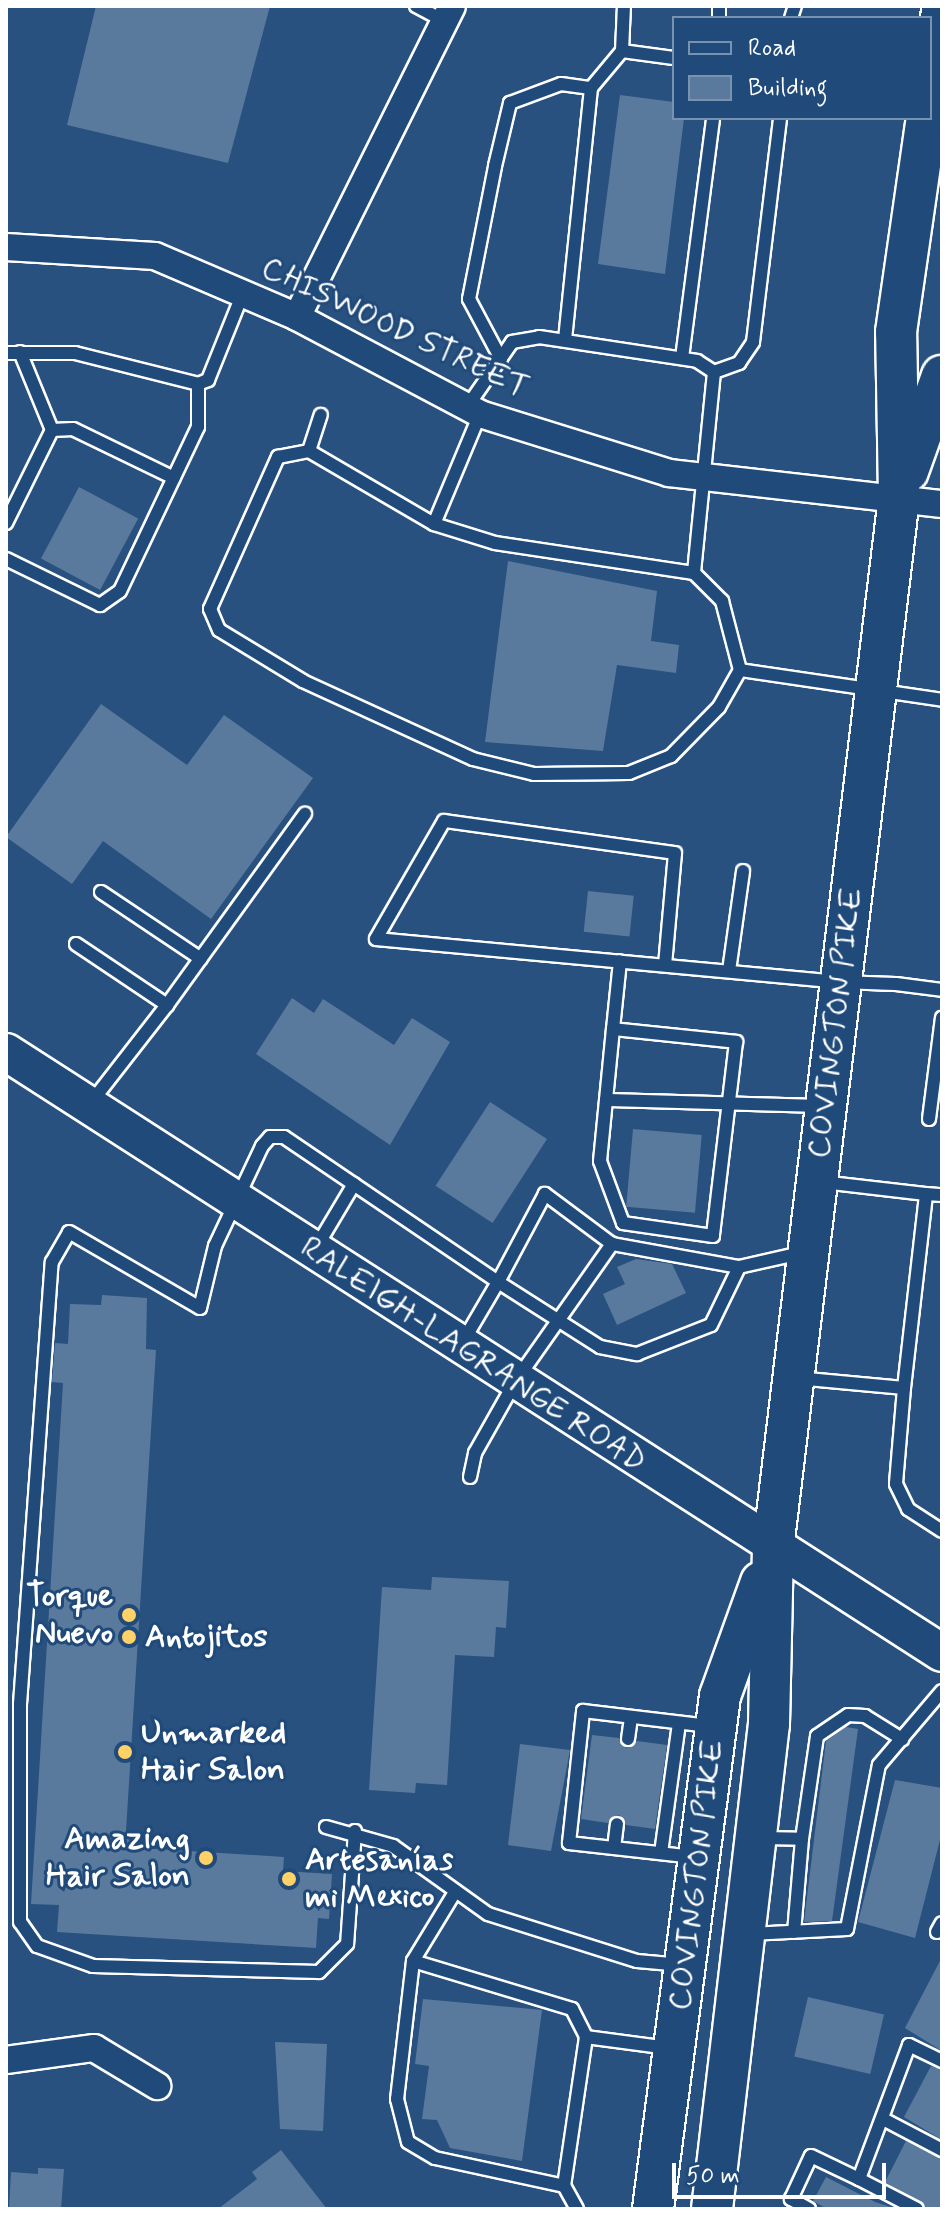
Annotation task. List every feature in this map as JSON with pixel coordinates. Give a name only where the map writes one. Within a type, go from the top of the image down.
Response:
[{"type":"main road","points":[[932,82],[942,11]]},
{"type":"main road","name":"COVINGTON PIKE","points":[[712,2209],[769,1724],[773,1548],[899,497],[896,332],[927,120]]},
{"type":"main road","name":"COVINGTON PIKE","points":[[899,497],[942,376]]},
{"type":"main road","name":"RALEIGH-LAGRANGE ROAD","points":[[6,1052],[773,1548],[942,1653]]},
{"type":"main road","name":"COVINGTON PIKE","points":[[653,2209],[685,1965],[680,1855],[697,1725],[720,1696],[773,1548]]},
{"type":"street","points":[[297,317],[448,13]]},
{"type":"street","name":"CHISWOOD STREET","points":[[6,247],[155,256],[297,317],[474,411],[669,473],[942,504]]},
{"type":"street","points":[[6,2060],[94,2048],[157,2086]]},
{"type":"lane","points":[[416,6],[448,13]]},
{"type":"lane","points":[[565,340],[591,88],[622,51],[624,6]]},
{"type":"lane","points":[[622,51],[672,58]]},
{"type":"lane","points":[[501,359],[469,299],[510,103],[561,84],[591,88]]},
{"type":"lane","points":[[682,358],[713,120]]},
{"type":"lane","points":[[434,524],[474,411],[512,342],[565,340],[682,358],[714,372],[739,363],[753,342],[780,120]]},
{"type":"lane","points":[[52,430],[13,353],[75,353],[198,384],[208,380],[243,293]]},
{"type":"lane","points":[[694,573],[714,372]]},
{"type":"lane","points":[[6,559],[100,605],[120,591],[198,427],[198,384]]},
{"type":"lane","points":[[309,451],[321,415]]},
{"type":"lane","points":[[52,430],[73,429],[174,478]]},
{"type":"lane","points":[[6,523],[52,430]]},
{"type":"lane","points":[[309,451],[434,524],[495,543],[694,573],[722,601],[740,670],[719,707],[671,756],[629,773],[534,774],[473,759],[303,681],[219,630],[210,609],[278,457],[309,451]]},
{"type":"lane","points":[[740,670],[942,700]]},
{"type":"lane","points":[[88,1106],[167,1005],[305,814]]},
{"type":"lane","points":[[665,965],[675,853],[618,842],[444,821],[376,939],[942,990]]},
{"type":"lane","points":[[729,971],[743,871]]},
{"type":"lane","points":[[101,892],[201,959]]},
{"type":"lane","points":[[76,944],[167,1005]]},
{"type":"lane","points":[[613,1029],[736,1042],[734,1108],[713,1236],[623,1223],[600,1161],[613,1029],[620,961]]},
{"type":"lane","points":[[929,1119],[942,1018]]},
{"type":"lane","points":[[606,1100],[734,1108],[826,1106]]},
{"type":"lane","points":[[355,1831],[347,1944],[319,1972],[93,1966],[37,1946],[20,1922],[20,1704],[52,1262],[69,1232],[200,1308],[236,1201],[270,1137],[284,1137],[600,1347],[652,1352],[711,1325],[739,1267]]},
{"type":"lane","points":[[817,1182],[942,1195]]},
{"type":"lane","points":[[314,1252],[354,1184]]},
{"type":"lane","points":[[460,1346],[545,1194],[612,1244],[739,1267],[808,1253]]},
{"type":"lane","points":[[926,1194],[896,1484],[908,1509],[942,1531]]},
{"type":"lane","points":[[470,1477],[475,1453],[554,1317],[612,1244]]},
{"type":"lane","points":[[794,1377],[904,1388]]},
{"type":"lane","points":[[744,1934],[847,1929],[879,1765],[942,1691]]},
{"type":"lane","points":[[680,1855],[569,1843],[583,1711],[697,1725]]},
{"type":"lane","points":[[794,1932],[802,1839],[817,1736],[848,1715],[865,1716],[902,1739]]},
{"type":"lane","points":[[628,1739],[631,1717]]},
{"type":"lane","points":[[614,1848],[617,1824]]},
{"type":"lane","points":[[326,1827],[355,1831],[393,1846],[488,1914],[637,1961],[685,1965]]},
{"type":"lane","points":[[756,1838],[802,1839]]},
{"type":"lane","points":[[455,1892],[413,1961],[397,2099],[408,2142],[435,2158],[564,2186]]},
{"type":"lane","points":[[413,1961],[572,2009],[586,2037],[564,2186],[577,2209]]},
{"type":"lane","points":[[586,2037],[674,2049]]},
{"type":"lane","points":[[859,2179],[909,2045],[942,2061]]},
{"type":"lane","points":[[883,2119],[942,2150]]},
{"type":"lane","points":[[809,2209],[791,2199],[811,2156],[917,2209]]},
{"type":"building","points":[[96,6],[270,6],[228,163],[67,125]]},
{"type":"building","points":[[620,95],[672,102],[672,120],[684,120],[665,274],[598,264]]},
{"type":"building","points":[[79,487],[138,518],[100,590],[41,559]]},
{"type":"building","points":[[508,561],[657,591],[651,641],[679,645],[676,673],[617,665],[603,751],[485,742]]},
{"type":"building","points":[[101,704],[187,765],[224,715],[313,778],[211,919],[103,841],[72,884],[6,837]]},
{"type":"building","points":[[588,891],[634,896],[629,937],[584,932]]},
{"type":"building","points":[[292,998],[314,1013],[323,999],[394,1045],[412,1018],[450,1042],[390,1145],[256,1054]]},
{"type":"building","points":[[490,1102],[547,1139],[493,1223],[436,1186]]},
{"type":"building","points":[[633,1129],[702,1135],[695,1213],[626,1207]]},
{"type":"building","points":[[636,1259],[672,1264],[686,1293],[617,1325],[603,1294],[625,1284],[617,1267]]},
{"type":"building","points":[[102,1295],[147,1298],[146,1349],[156,1350],[126,1831],[141,1848],[284,1857],[283,1871],[332,1874],[329,1919],[318,1918],[316,1948],[57,1932],[59,1905],[31,1904],[63,1383],[52,1382],[55,1343],[68,1344],[70,1304],[101,1305]]},
{"type":"building","points":[[432,1577],[509,1581],[506,1628],[496,1627],[494,1657],[455,1655],[447,1785],[416,1783],[415,1793],[369,1790],[382,1587],[431,1590]]},
{"type":"building","points":[[846,1727],[858,1729],[832,1921],[804,1922],[826,1741]]},
{"type":"building","points":[[592,1735],[619,1738],[626,1748],[637,1741],[667,1745],[655,1829],[626,1825],[619,1815],[608,1823],[581,1819]]},
{"type":"building","points":[[520,1744],[570,1750],[551,1851],[508,1845]]},
{"type":"building","points":[[895,1780],[942,1788],[942,1832],[915,1938],[858,1922]]},
{"type":"building","points":[[942,1957],[942,2051],[905,2028]]},
{"type":"building","points":[[808,1997],[884,2015],[870,2074],[794,2056]]},
{"type":"building","points":[[423,1999],[542,2010],[522,2161],[450,2148],[437,2120],[422,2119],[429,2066],[415,2064]]},
{"type":"building","points":[[275,2042],[327,2044],[323,2131],[280,2129]]},
{"type":"building","points":[[931,2066],[942,2070],[942,2140],[904,2117]]},
{"type":"building","points":[[906,2141],[942,2159],[942,2209],[926,2209],[885,2182]]},
{"type":"building","points":[[281,2150],[327,2209],[218,2209],[257,2179],[252,2172]]},
{"type":"building","points":[[38,2168],[64,2169],[61,2209],[9,2209],[11,2172],[38,2174]]},
{"type":"building","points":[[826,2177],[875,2202],[897,2209],[827,2209],[813,2201]]},
{"type":"place","name":"Torque Nuevo","points":[[129,1615]]},
{"type":"place","name":"Antojitos","points":[[129,1637]]},
{"type":"place","name":"Unmarked Hair Salon","points":[[125,1752]]},
{"type":"place","name":"Amazing Hair Salon","points":[[206,1858]]},
{"type":"place","name":"Artesanías mi Mexico","points":[[289,1879]]}]
